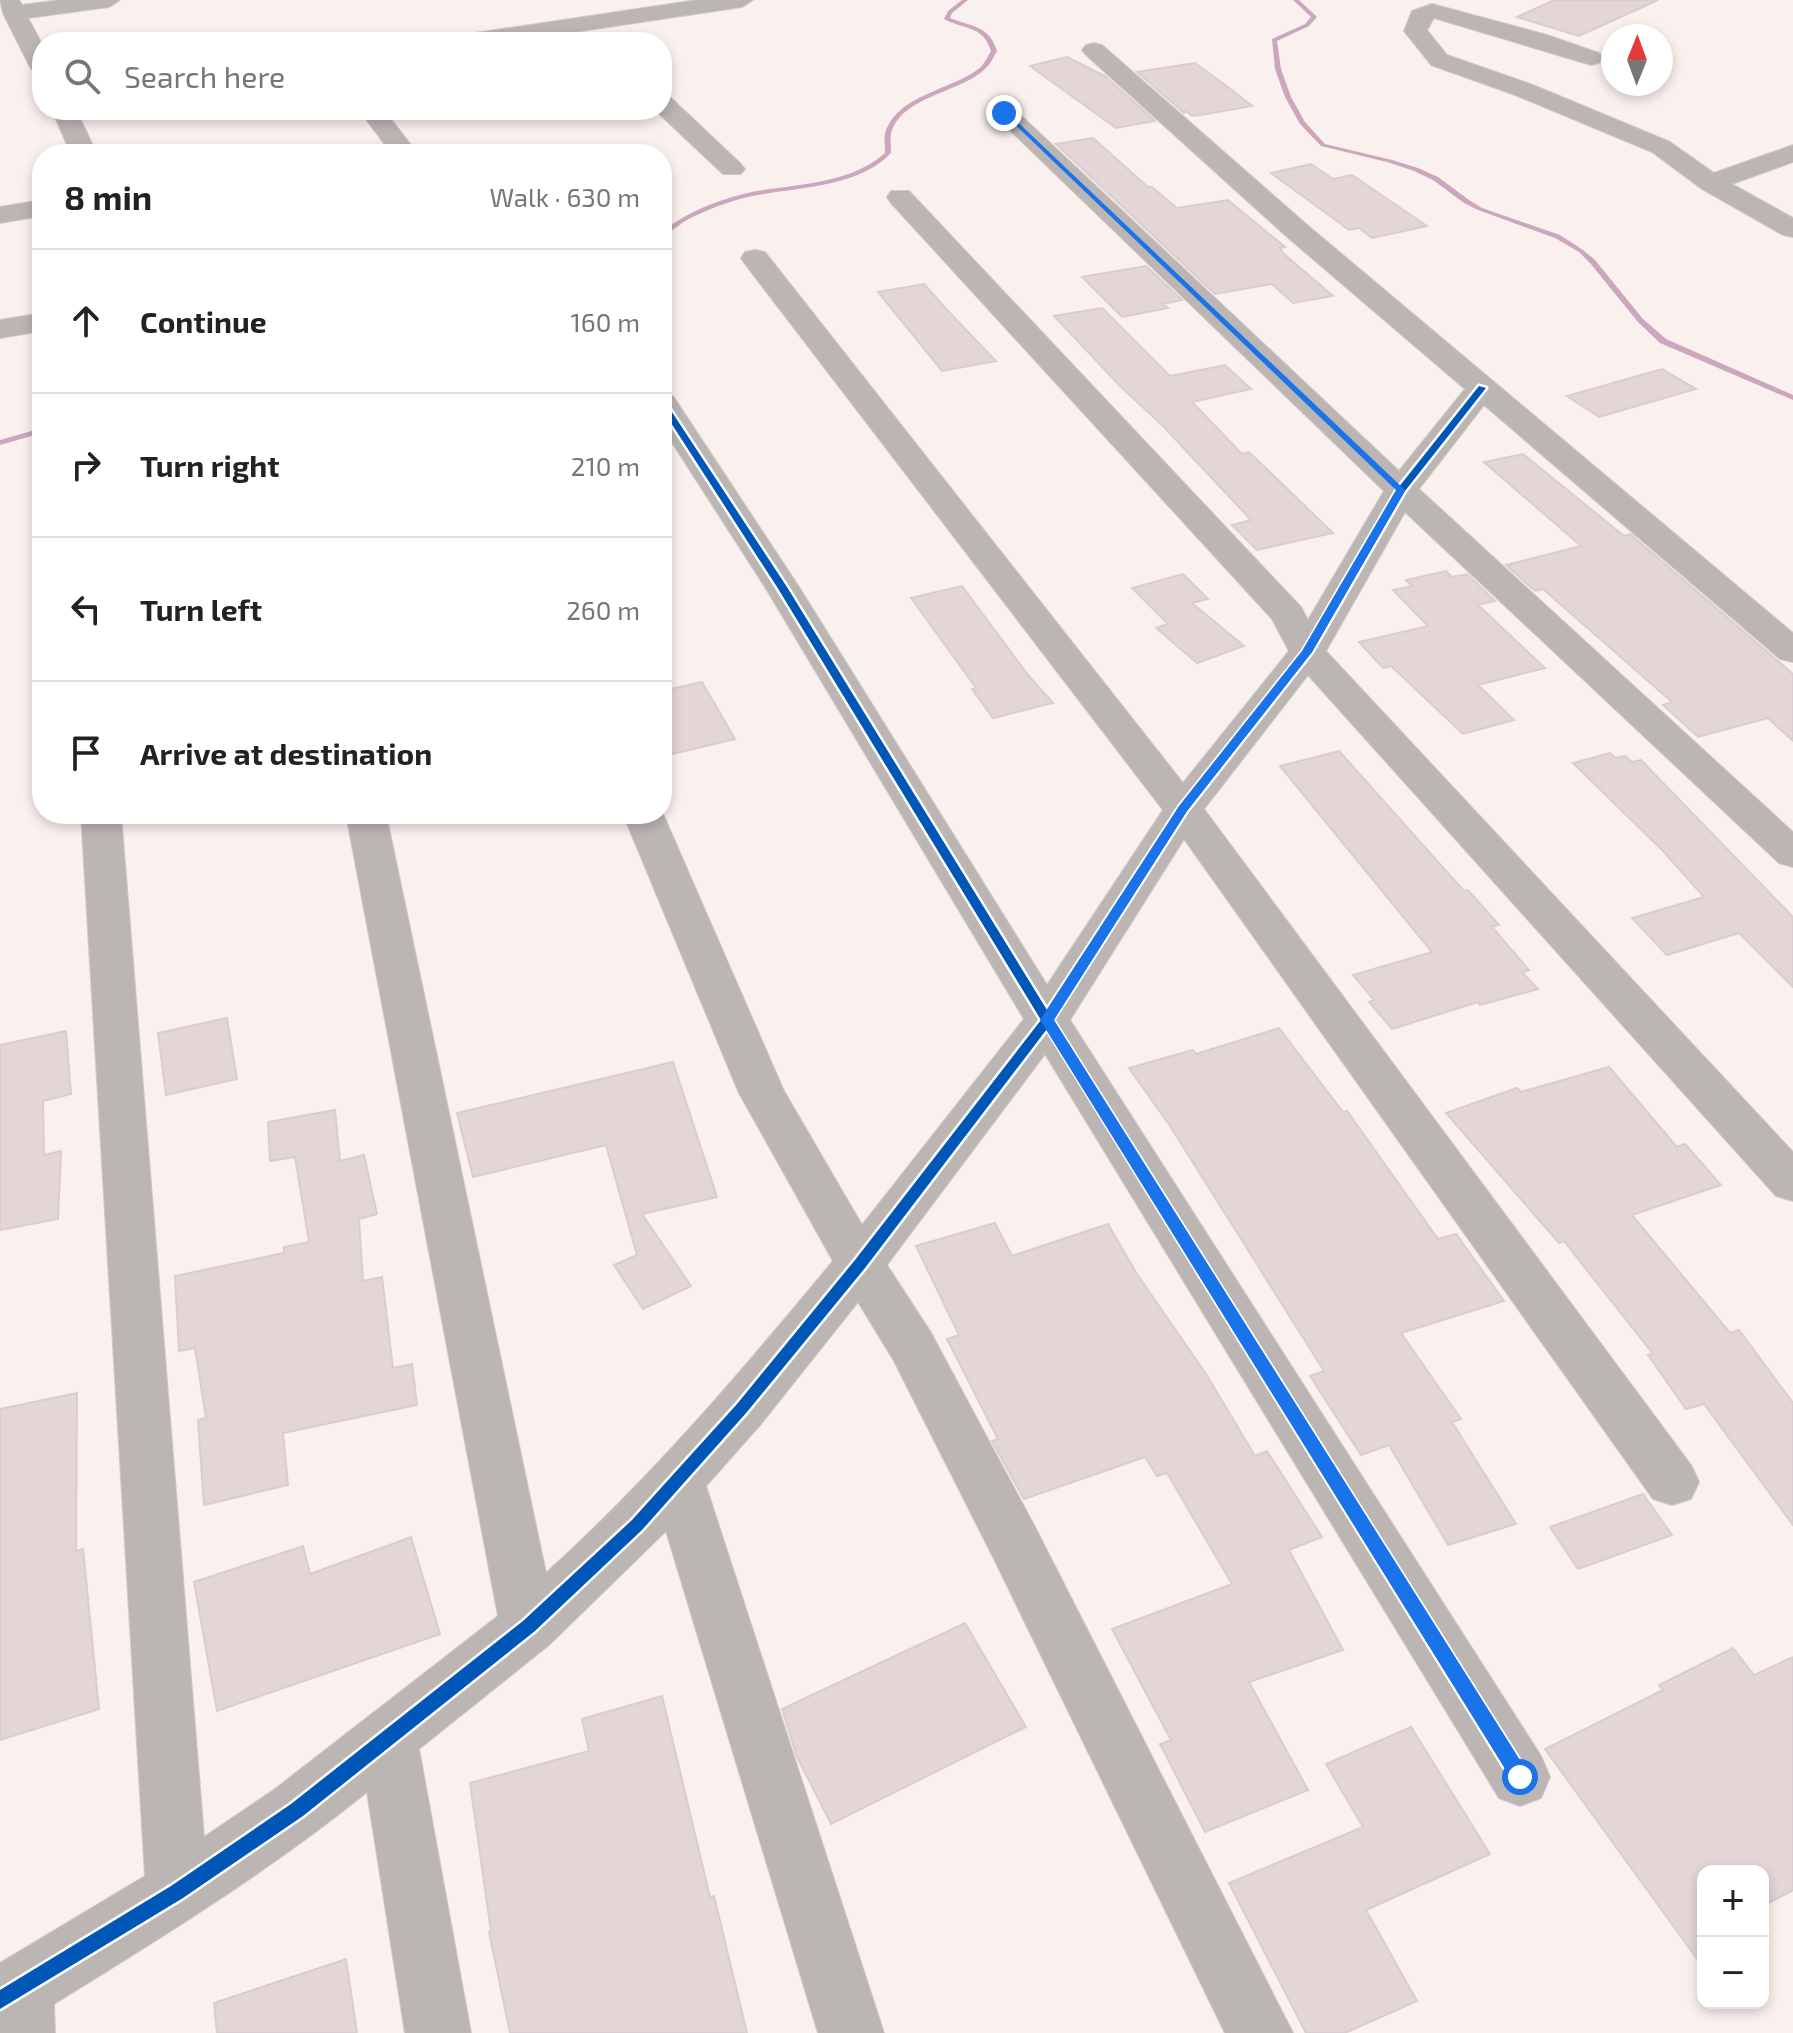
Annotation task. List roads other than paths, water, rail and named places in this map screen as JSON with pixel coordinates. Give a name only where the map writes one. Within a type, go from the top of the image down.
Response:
[{"type":"street","points":[[32,47],[11,6],[109,0]]},
{"type":"street","points":[[526,32],[742,0]]},
{"type":"street","points":[[1591,58],[1539,40],[1432,11],[1420,16],[1415,31],[1439,60],[1524,90],[1661,147],[1711,183],[1793,229]]},
{"type":"street","points":[[577,24],[586,32]]},
{"type":"street","points":[[1094,50],[1284,219],[1793,651]]},
{"type":"street","points":[[672,112],[732,169]]},
{"type":"street","points":[[1004,113],[1401,490],[1793,854]]},
{"type":"street","points":[[69,120],[79,144]]},
{"type":"street","points":[[379,120],[397,144]]},
{"type":"street","points":[[1711,183],[1793,153]]},
{"type":"street","points":[[900,197],[1288,615],[1307,652],[1793,1183]]},
{"type":"street","points":[[0,215],[32,210]]},
{"type":"street","points":[[755,258],[1183,809],[1672,1482]]},
{"type":"street","points":[[0,329],[32,324]]},
{"type":"street","points":[[14,2007],[297,1810],[388,1740],[529,1626],[637,1525],[742,1408],[860,1264],[1047,1020],[1183,809],[1307,652],[1401,490],[1482,388]]},
{"type":"street","points":[[672,418],[782,587],[1047,1020],[1520,1777]]},
{"type":"street","points":[[102,824],[177,1892]]},
{"type":"street","points":[[368,824],[529,1626]]},
{"type":"street","points":[[647,824],[762,1093],[860,1264],[912,1346],[1008,1529],[1260,2033]]},
{"type":"street","points":[[677,1479],[851,2033]]},
{"type":"street","points":[[388,1740],[438,2033]]},
{"type":"waterway","points":[[672,227],[730,200],[842,178],[877,163],[888,153],[888,135],[906,109],[972,75],[984,67],[994,51],[983,32],[947,19],[950,12],[965,0]]},
{"type":"waterway","points":[[1296,0],[1314,17],[1307,25],[1274,40],[1275,54],[1282,83],[1294,110],[1323,145],[1416,170],[1436,179],[1480,209],[1557,236],[1593,261],[1641,320],[1663,341],[1793,398]]},
{"type":"waterway","points":[[0,443],[32,433]]}]
